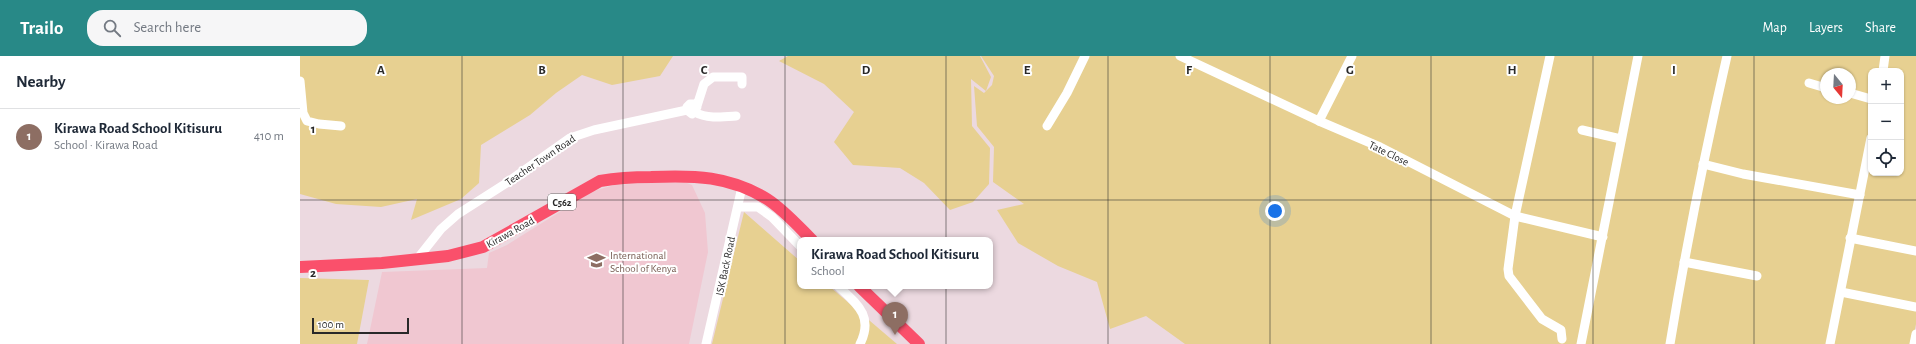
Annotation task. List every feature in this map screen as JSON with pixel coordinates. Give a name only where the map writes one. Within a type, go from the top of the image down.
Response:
[{"type":"main road","name":"Kirawa Road","points":[[300,267],[382,263],[448,256],[483,247],[600,181],[617,178],[700,176],[721,180],[742,187],[776,206],[809,237]]},
{"type":"main road","points":[[862,289],[919,344]]},
{"type":"street","points":[[1047,126],[1067,93],[1085,56]]},
{"type":"street","name":"Tate Close","points":[[1180,56],[1319,121],[1380,147],[1515,216],[1603,237]]},
{"type":"street","points":[[1319,121],[1352,56]]},
{"type":"street","points":[[1550,56],[1515,216],[1508,269],[1509,276],[1542,319],[1561,330],[1562,339]]},
{"type":"street","points":[[1581,344],[1638,56]]},
{"type":"street","points":[[1670,344],[1703,164],[1727,56]]},
{"type":"street","points":[[1883,68],[1885,56]]},
{"type":"street","points":[[736,116],[715,117],[699,115],[693,110],[704,84],[713,77],[742,77],[742,84]]},
{"type":"street","points":[[300,81],[303,113],[307,121],[319,124],[341,126]]},
{"type":"street","points":[[1809,83],[1820,86]]},
{"type":"street","points":[[1856,95],[1868,98]]},
{"type":"street","name":"Teacher Town Road","points":[[418,258],[441,229],[458,214],[505,184],[570,138],[594,130],[693,110]]},
{"type":"street","points":[[1582,130],[1621,139]]},
{"type":"street","points":[[1830,344],[1871,140]]},
{"type":"street","points":[[1703,164],[1743,174],[1860,195]]},
{"type":"street","name":"ISK Back Road","points":[[706,344],[742,187]]},
{"type":"street","points":[[738,207],[758,207],[772,217],[797,243]]},
{"type":"street","points":[[1850,238],[1916,251]]},
{"type":"street","points":[[1684,262],[1758,276]]},
{"type":"street","points":[[841,289],[861,307],[865,320],[865,334],[860,344]]},
{"type":"street","points":[[1841,292],[1916,307]]},
{"type":"street","points":[[1914,344],[1916,334]]},
{"type":"shaded area","points":[[300,56],[673,56],[660,76],[612,85],[582,75],[556,93],[530,115],[481,145],[479,183],[461,199],[411,220],[417,199],[381,207],[336,204],[300,194]]},
{"type":"shaded area","points":[[788,56],[980,56],[991,77],[986,91],[971,79],[972,126],[990,148],[989,184],[973,202],[950,210],[924,183],[900,168],[853,165],[834,142],[854,112],[824,84],[779,61]]},
{"type":"shaded area","points":[[981,56],[1916,56],[1916,324],[1912,344],[1185,344],[1146,316],[1110,329],[1097,282],[1058,266],[1018,243],[997,210],[1024,204],[993,182],[994,147],[977,126],[974,86],[984,93],[992,85],[994,76]]},
{"type":"shaded area","name":"International School of Kenya","points":[[682,181],[692,185],[705,213],[708,252],[689,344],[367,344],[382,272],[487,268],[489,253],[507,245],[593,191],[615,185]]},
{"type":"shaded area","points":[[744,212],[797,258],[797,289],[833,289],[897,344],[712,344]]},
{"type":"shaded area","points":[[300,278],[369,280],[357,344],[300,344]]},
{"type":"place","name":"International School of Kenya","points":[[597,261]]},
{"type":"place","name":"Kirawa Road School Kitisuru","points":[[895,335]]}]
